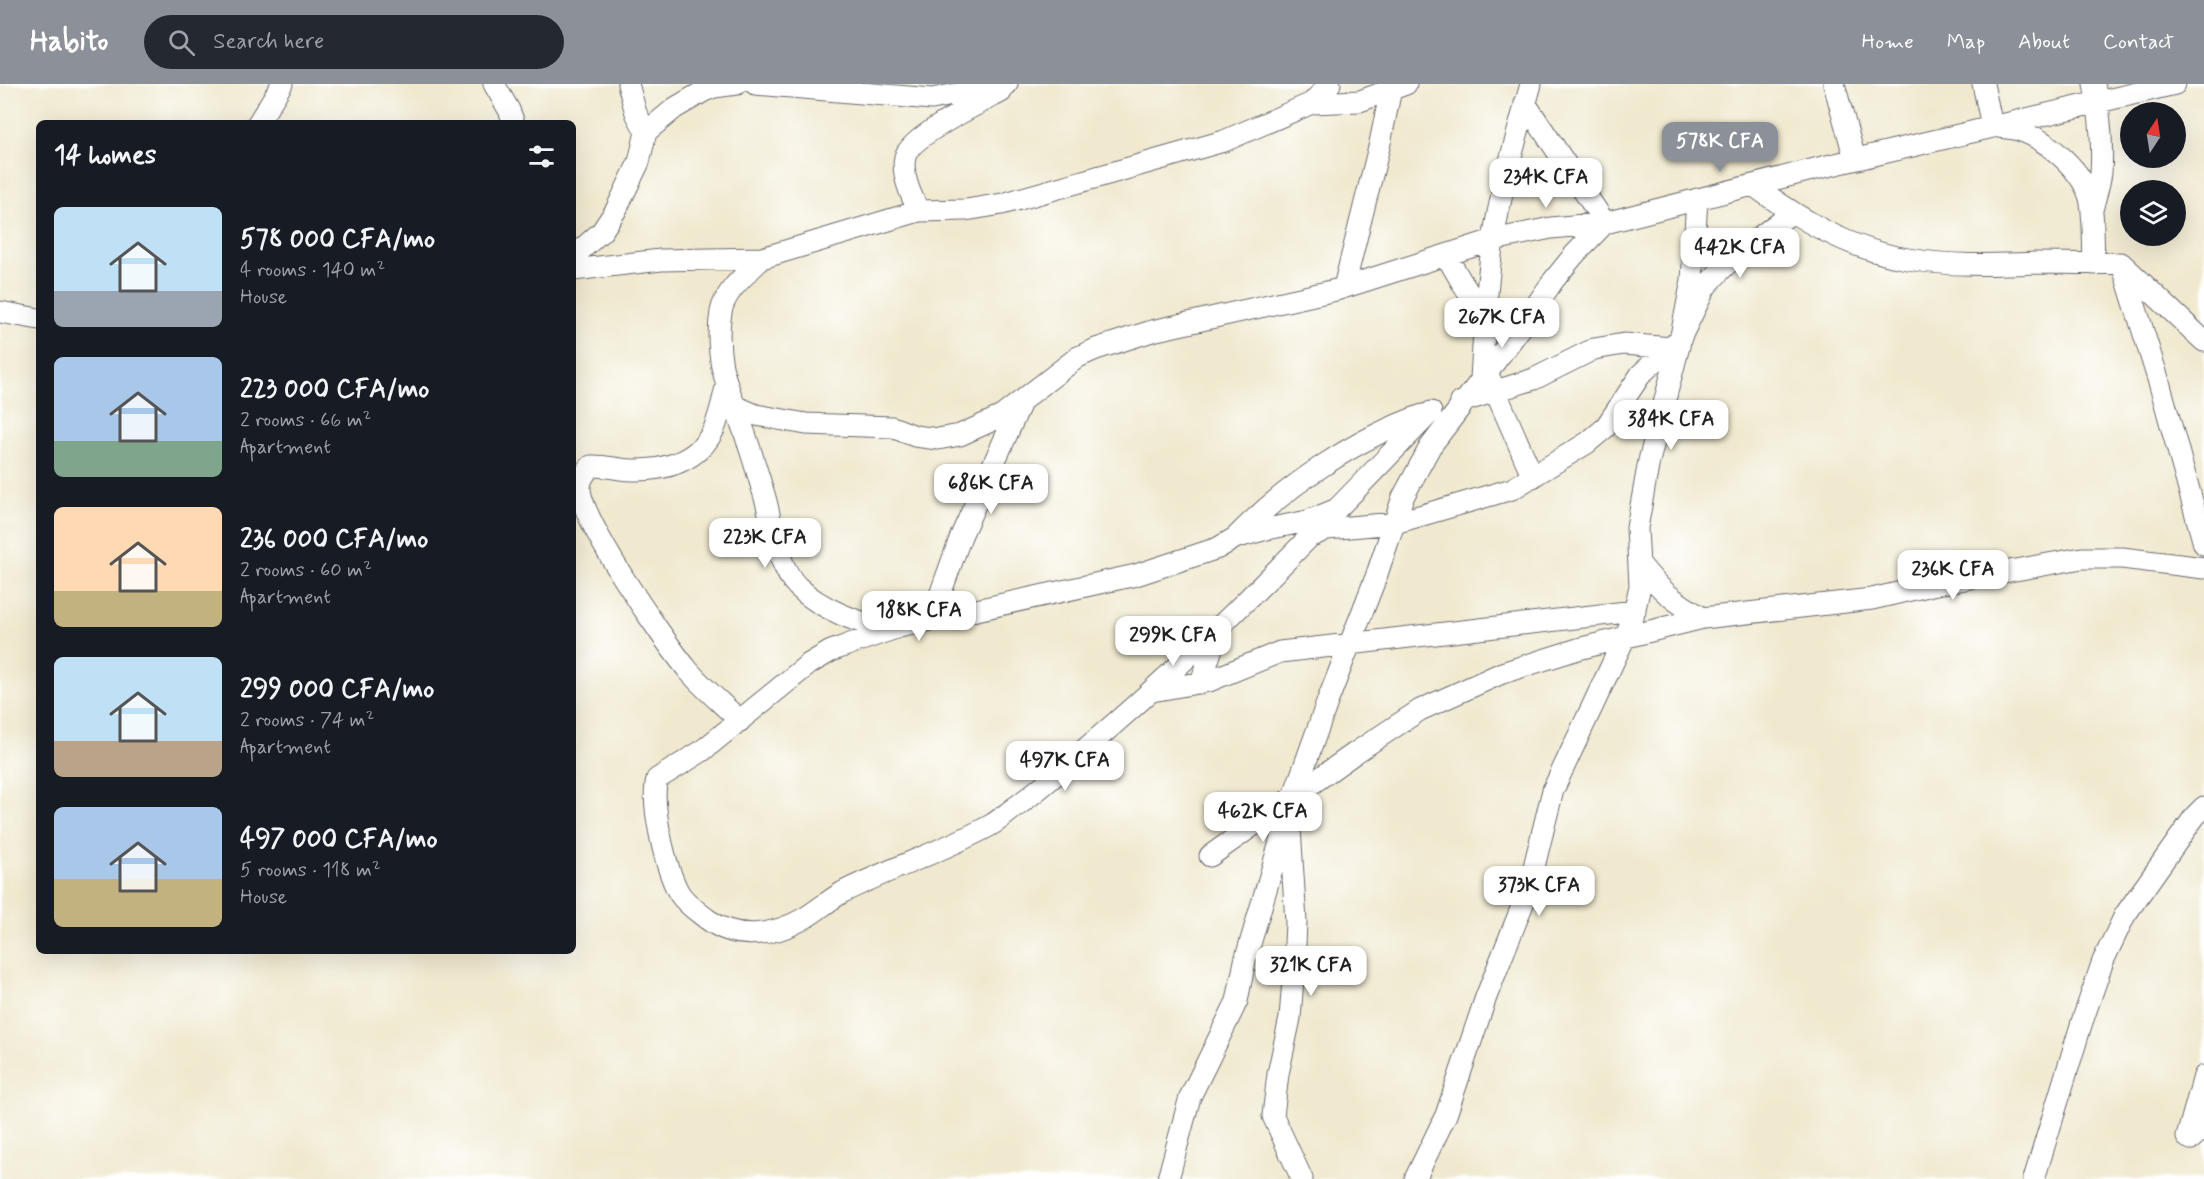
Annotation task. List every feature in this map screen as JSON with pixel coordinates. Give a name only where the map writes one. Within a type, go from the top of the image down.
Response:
[{"type":"street","points":[[260,120],[282,84]]},
{"type":"street","points":[[494,84],[513,120]]},
{"type":"street","points":[[628,84],[636,113],[646,132]]},
{"type":"street","points":[[576,254],[602,231],[616,210],[639,162],[646,132],[675,108],[704,91],[714,87],[737,84]]},
{"type":"street","points":[[755,84],[933,99],[1007,84]]},
{"type":"street","points":[[919,211],[911,195],[905,173],[905,157],[911,147],[926,134],[1015,84]]},
{"type":"street","points":[[1312,103],[1330,84]]},
{"type":"street","points":[[1834,84],[1855,159]]},
{"type":"street","points":[[1983,84],[1992,126]]},
{"type":"street","points":[[734,406],[756,415],[796,422],[892,427],[915,436],[938,439],[960,435],[1002,416],[1078,357],[1152,331],[1344,287],[1493,240],[1551,228],[1605,223],[1992,126],[2096,93],[2175,84]]},
{"type":"street","points":[[576,270],[661,260],[762,258],[919,211],[966,210],[1040,194],[1224,141],[1312,103],[1360,101],[1399,87]]},
{"type":"street","points":[[1344,287],[1380,143],[1399,87]]},
{"type":"street","points":[[2091,214],[2100,175],[2101,153],[2096,93]]},
{"type":"street","points":[[1528,94],[1605,223]]},
{"type":"street","points":[[1528,94],[1493,240],[1484,317],[1488,380],[1533,477]]},
{"type":"street","points":[[1992,126],[2018,130],[2041,140],[2076,171],[2090,202],[2094,264]]},
{"type":"street","points":[[1753,185],[1791,213],[1865,248],[1906,259],[1952,264],[2121,263],[2204,341]]},
{"type":"street","points":[[1415,1179],[1446,1115],[1486,997],[1528,891],[1553,790],[1625,638],[1635,611],[1640,586],[1637,528],[1648,461],[1692,280],[1697,199]]},
{"type":"street","points":[[1308,538],[1327,529],[1395,523],[1512,489],[1598,435],[1641,374],[1676,343],[1706,286],[1740,252],[1791,213]]},
{"type":"street","points":[[1168,1179],[1190,1097],[1237,1001],[1245,961],[1291,808],[1403,497],[1430,447],[1464,402],[1488,380],[1507,347],[1553,281],[1605,223]]},
{"type":"street","points":[[1446,255],[1484,317],[1507,347]]},
{"type":"street","points":[[762,258],[733,288],[722,310],[720,343],[727,384],[759,478],[783,562],[795,585],[818,603],[841,615],[888,627],[899,627]]},
{"type":"street","points":[[2121,263],[2159,382],[2204,544]]},
{"type":"street","points":[[0,312],[36,318]]},
{"type":"street","points":[[1488,380],[1548,373],[1594,349],[1624,344],[1676,343]]},
{"type":"street","points":[[727,384],[714,428],[704,446],[682,462],[655,471],[629,470],[602,465],[591,466],[583,475],[580,486],[582,501],[616,566],[655,625],[688,671],[740,721]]},
{"type":"street","points":[[931,620],[961,536],[1023,399]]},
{"type":"street","points":[[1431,412],[1218,629],[1152,691],[1029,797],[992,825],[842,893],[802,920],[776,931],[753,935],[734,932],[713,924],[683,900],[665,857],[654,789],[657,779],[702,751],[809,664],[831,651],[899,627],[1136,574],[1218,548],[1235,538],[1267,508],[1322,467],[1363,442],[1431,412],[1464,402]]},
{"type":"street","points":[[1235,538],[1308,521],[1335,510]]},
{"type":"street","points":[[1210,856],[1291,808],[1355,753],[1420,710],[1502,673],[1578,649],[1703,618],[1872,599],[1932,585],[2082,558],[2122,558],[2204,568]]},
{"type":"street","points":[[1639,563],[1661,590],[1678,604],[1703,618]]},
{"type":"street","points":[[1152,691],[1209,681],[1280,652],[1635,611]]},
{"type":"street","points":[[1201,682],[1218,629]]},
{"type":"street","points":[[2034,1179],[2103,960],[2125,915],[2195,816],[2204,807]]},
{"type":"street","points":[[1291,808],[1296,922],[1294,967],[1290,1017],[1278,1074],[1273,1116],[1302,1179]]},
{"type":"street","points":[[2204,1076],[2187,1137],[2191,1139],[2204,1127]]}]
